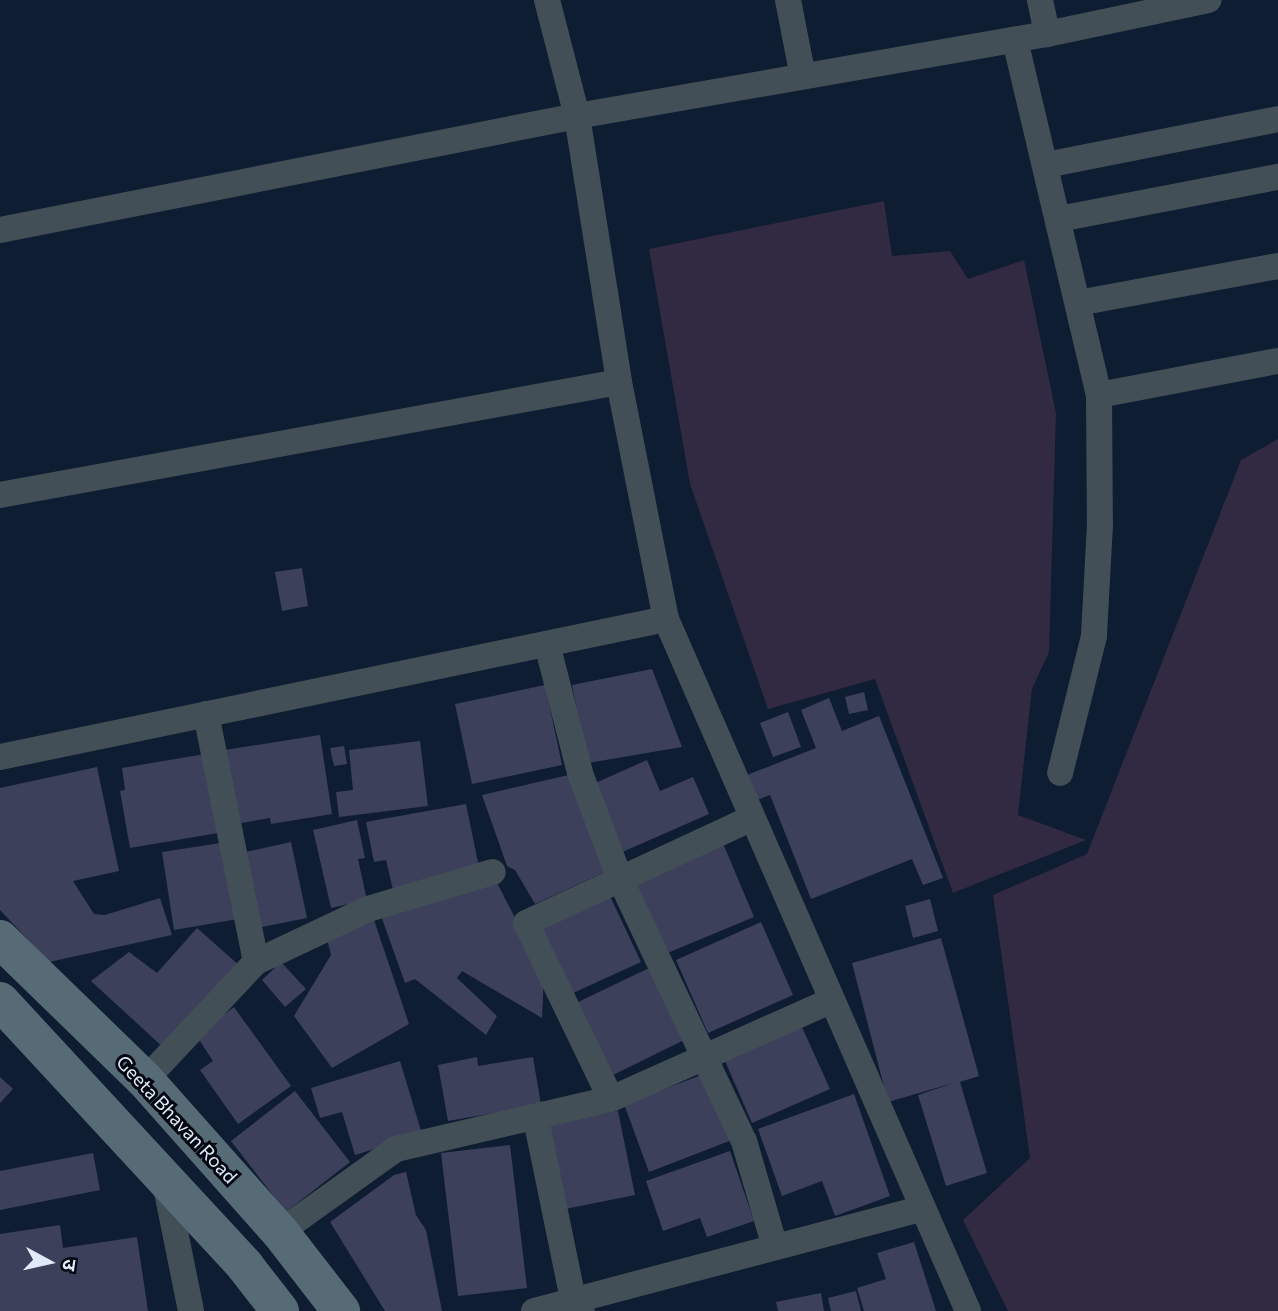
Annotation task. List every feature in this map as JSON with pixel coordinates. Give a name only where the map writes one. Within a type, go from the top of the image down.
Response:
[{"type":"main road","name":"Geeta Bhavan Road","points":[[0,939],[145,1080],[280,1232],[341,1311]]},
{"type":"main road","points":[[0,1001],[164,1177],[280,1311]]},
{"type":"street","points":[[547,0],[577,116],[619,382],[666,619],[830,1001],[968,1311]]},
{"type":"street","points":[[788,0],[803,77]]},
{"type":"street","points":[[1040,0],[1046,34]]},
{"type":"street","points":[[0,230],[577,116],[1015,40],[1208,0]]},
{"type":"street","points":[[1015,40],[1099,395],[1101,524],[1094,636],[1060,773]]},
{"type":"street","points":[[1046,164],[1278,119]]},
{"type":"street","points":[[1059,219],[1278,177]]},
{"type":"street","points":[[1078,303],[1278,266]]},
{"type":"street","points":[[1099,395],[1278,361]]},
{"type":"street","points":[[0,495],[619,382]]},
{"type":"street","points":[[0,757],[666,619]]},
{"type":"street","points":[[547,643],[581,776],[621,879],[708,1059],[744,1141],[775,1247]]},
{"type":"street","points":[[206,714],[256,962]]},
{"type":"street","points":[[611,1099],[526,923],[752,818]]},
{"type":"street","points":[[145,1080],[256,962],[368,909],[493,872]]},
{"type":"street","points":[[280,1232],[396,1149],[536,1119],[611,1099],[708,1059],[830,1001]]},
{"type":"street","points":[[536,1119],[578,1305]]},
{"type":"street","points":[[164,1177],[191,1311]]},
{"type":"street","points":[[534,1311],[578,1305],[775,1247],[921,1209]]},
{"type":"shaded area","points":[[884,201],[892,256],[950,251],[968,279],[1024,260],[1056,413],[1049,652],[1032,689],[1018,815],[1086,840],[953,893],[875,679],[768,709],[690,484],[649,249]]},
{"type":"shaded area","points":[[1278,439],[1278,1311],[1008,1311],[963,1220],[1030,1158],[993,895],[1087,854],[1241,460]]},
{"type":"building","points":[[302,568],[308,606],[282,611],[275,572]]},
{"type":"building","points":[[652,669],[682,747],[588,763],[572,685]]},
{"type":"building","points":[[545,685],[562,765],[472,784],[455,704]]},
{"type":"building","points":[[864,692],[868,710],[849,714],[845,697]]},
{"type":"building","points":[[829,698],[842,731],[879,716],[943,878],[923,885],[912,859],[811,899],[770,795],[757,800],[747,775],[816,748],[801,710]]},
{"type":"building","points":[[788,712],[801,747],[773,757],[760,723]]},
{"type":"building","points":[[320,735],[332,814],[271,824],[270,818],[236,824],[225,750]]},
{"type":"building","points":[[420,741],[428,806],[339,817],[336,792],[353,790],[349,750]]},
{"type":"building","points":[[344,746],[347,764],[334,766],[330,748]]},
{"type":"building","points":[[211,753],[224,832],[130,848],[120,791],[125,790],[122,768]]},
{"type":"building","points":[[647,760],[660,791],[693,777],[709,814],[620,853],[591,785]]},
{"type":"building","points":[[97,767],[119,871],[73,881],[94,914],[105,915],[160,898],[172,935],[49,962],[0,910],[0,788]]},
{"type":"building","points":[[573,774],[609,870],[535,904],[515,870],[507,866],[482,795]]},
{"type":"building","points":[[466,804],[480,872],[393,890],[386,860],[374,862],[366,822]]},
{"type":"building","points":[[357,820],[365,858],[358,859],[367,900],[331,908],[313,830]]},
{"type":"building","points":[[722,841],[754,917],[665,954],[633,878]]},
{"type":"building","points":[[227,842],[238,919],[174,930],[162,852]]},
{"type":"building","points":[[291,842],[307,918],[257,928],[241,853]]},
{"type":"building","points":[[496,881],[544,974],[542,1018],[462,971],[457,978],[497,1016],[486,1035],[415,979],[405,983],[380,913]]},
{"type":"building","points":[[608,892],[641,962],[571,994],[539,924]]},
{"type":"building","points":[[930,899],[938,931],[913,938],[905,906]]},
{"type":"building","points":[[373,917],[409,1024],[332,1068],[294,1016],[331,955],[327,939]]},
{"type":"building","points":[[761,922],[793,995],[708,1033],[676,960]]},
{"type":"building","points":[[197,928],[241,967],[165,1049],[91,981],[129,952],[157,973]]},
{"type":"building","points":[[941,938],[979,1076],[960,1082],[987,1173],[946,1186],[918,1095],[957,1082],[888,1102],[852,963]]},
{"type":"building","points":[[281,962],[306,989],[285,1007],[262,980]]},
{"type":"building","points":[[649,968],[684,1040],[607,1078],[572,1005]]},
{"type":"building","points":[[234,1007],[291,1086],[238,1124],[200,1070],[213,1061],[196,1035]]},
{"type":"building","points":[[802,1027],[830,1089],[752,1123],[725,1061]]},
{"type":"building","points":[[477,1057],[478,1066],[533,1057],[541,1105],[448,1121],[438,1065]]},
{"type":"building","points":[[400,1061],[422,1134],[355,1155],[342,1112],[320,1118],[311,1088]]},
{"type":"building","points":[[707,1073],[732,1140],[649,1172],[624,1104]]},
{"type":"building","points":[[0,1077],[13,1089],[0,1103]]},
{"type":"building","points":[[295,1091],[350,1162],[286,1212],[231,1141]]},
{"type":"building","points":[[854,1094],[890,1196],[835,1216],[822,1181],[782,1196],[758,1129]]},
{"type":"building","points":[[618,1111],[635,1195],[560,1210],[543,1125]]},
{"type":"building","points":[[510,1145],[527,1288],[458,1296],[441,1153]]},
{"type":"building","points":[[730,1151],[754,1221],[707,1237],[700,1218],[663,1231],[646,1181]]},
{"type":"building","points":[[93,1153],[100,1190],[0,1210],[0,1171]]},
{"type":"building","points":[[406,1172],[416,1215],[426,1230],[442,1311],[385,1311],[330,1222],[394,1175]]},
{"type":"building","points":[[60,1225],[63,1248],[137,1237],[148,1311],[0,1311],[0,1234]]},
{"type":"building","points":[[914,1242],[936,1311],[864,1311],[857,1288],[886,1279],[877,1253]]},
{"type":"building","points":[[856,1291],[861,1311],[831,1311],[828,1298]]},
{"type":"building","points":[[821,1293],[824,1311],[778,1311],[776,1302]]}]
